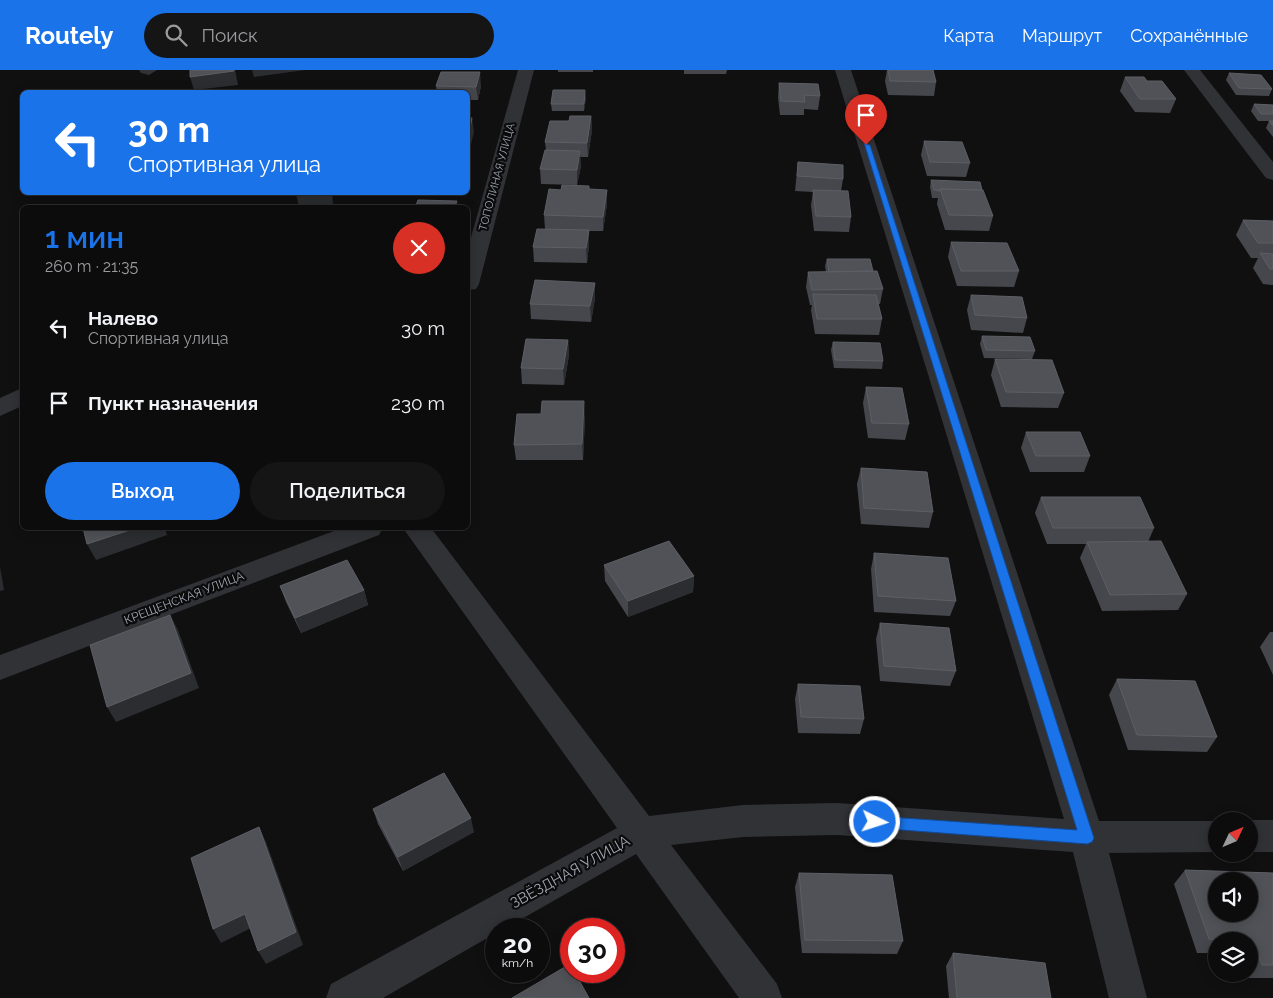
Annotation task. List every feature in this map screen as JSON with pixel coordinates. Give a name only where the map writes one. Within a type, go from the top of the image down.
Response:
[{"type":"street","name":"ТОПОЛИНАЯ УЛИЦА","points":[[470,277],[526,70]]},
{"type":"street","points":[[842,70],[1087,838],[1128,998]]},
{"type":"street","points":[[1192,70],[1273,174]]},
{"type":"street","points":[[0,408],[20,397]]},
{"type":"street","name":"КРЕЩЕНСКАЯ УЛИЦА","points":[[0,668],[364,530]]},
{"type":"street","points":[[417,530],[763,998]]},
{"type":"street","name":"ЗВЁЗДНАЯ УЛИЦА","points":[[345,998],[640,833],[743,820],[837,819],[1087,838],[1208,836]]},
{"type":"street","points":[[1258,836],[1273,836]]},
{"type":"building","points":[[190,70],[234,70],[234,71],[190,77]]},
{"type":"building","points":[[888,70],[933,70],[936,82],[890,81]]},
{"type":"building","points":[[441,72],[480,72],[476,87],[436,86]]},
{"type":"building","points":[[1229,73],[1261,75],[1272,89],[1239,88]]},
{"type":"building","points":[[1125,77],[1144,77],[1147,81],[1162,81],[1176,99],[1140,99]]},
{"type":"building","points":[[779,83],[818,84],[820,96],[804,95],[805,102],[781,101]]},
{"type":"building","points":[[553,90],[585,90],[584,104],[551,104]]},
{"type":"building","points":[[1254,104],[1273,105],[1273,114],[1261,114]]},
{"type":"building","points":[[570,116],[591,116],[587,143],[545,142],[550,121],[569,121]]},
{"type":"building","points":[[924,141],[962,142],[970,163],[930,162]]},
{"type":"building","points":[[545,150],[580,151],[577,170],[540,169]]},
{"type":"building","points":[[798,162],[843,165],[843,179],[797,176]]},
{"type":"building","points":[[931,180],[980,182],[982,190],[934,190]]},
{"type":"building","points":[[562,185],[589,186],[589,189],[607,190],[603,217],[544,215],[549,189],[561,190]]},
{"type":"building","points":[[940,189],[983,190],[993,216],[949,215]]},
{"type":"building","points":[[813,190],[848,191],[851,217],[816,216]]},
{"type":"building","points":[[418,200],[457,201],[455,205],[416,205]]},
{"type":"building","points":[[1243,220],[1273,221],[1273,243],[1258,243]]},
{"type":"building","points":[[537,229],[589,230],[586,248],[533,247]]},
{"type":"building","points":[[951,242],[1007,243],[1019,271],[961,271]]},
{"type":"building","points":[[1260,253],[1273,254],[1273,269],[1270,269]]},
{"type":"building","points":[[827,259],[870,259],[873,271],[829,272]]},
{"type":"building","points":[[877,271],[883,289],[812,290],[808,272]]},
{"type":"building","points":[[535,280],[595,283],[590,306],[530,304]]},
{"type":"building","points":[[813,294],[876,295],[882,319],[817,319]]},
{"type":"building","points":[[971,295],[1022,297],[1027,318],[975,315]]},
{"type":"building","points":[[982,336],[1030,337],[1035,351],[986,350]]},
{"type":"building","points":[[526,339],[568,340],[563,369],[521,368]]},
{"type":"building","points":[[833,342],[880,343],[883,361],[835,360]]},
{"type":"building","points":[[995,359],[1052,360],[1064,393],[1006,392]]},
{"type":"building","points":[[866,387],[902,388],[909,424],[872,423]]},
{"type":"building","points":[[542,401],[584,401],[582,444],[514,445],[517,414],[541,414]]},
{"type":"building","points":[[1026,432],[1080,432],[1090,456],[1036,456]]},
{"type":"building","points":[[861,468],[927,472],[933,512],[864,508]]},
{"type":"building","points":[[1041,497],[1140,497],[1154,528],[1053,528]]},
{"type":"building","points":[[84,530],[130,530],[87,544]]},
{"type":"building","points":[[669,541],[694,576],[628,601],[604,565]]},
{"type":"building","points":[[1161,541],[1187,594],[1110,595],[1087,542]]},
{"type":"building","points":[[874,553],[948,558],[956,601],[878,596]]},
{"type":"building","points":[[347,560],[364,590],[295,618],[280,586]]},
{"type":"building","points":[[170,615],[191,673],[107,707],[90,645]]},
{"type":"building","points":[[880,623],[949,628],[956,671],[884,666]]},
{"type":"building","points":[[1117,679],[1195,681],[1217,737],[1137,735]]},
{"type":"building","points":[[798,684],[860,686],[864,719],[801,717]]},
{"type":"building","points":[[444,773],[471,818],[398,857],[373,809]]},
{"type":"building","points":[[259,827],[296,932],[258,951],[245,914],[213,929],[191,858]]},
{"type":"building","points":[[1185,870],[1244,872],[1208,872],[1208,922],[1258,922],[1258,872],[1273,873],[1273,965],[1262,965],[1258,954],[1258,932],[1208,932],[1208,936]]},
{"type":"building","points":[[799,873],[892,875],[903,941],[805,940]]},
{"type":"building","points":[[953,953],[1045,963],[1051,998],[957,998]]},
{"type":"building","points":[[560,970],[560,983],[581,983],[589,998],[512,998],[538,983],[550,983],[550,976]]},
{"type":"route","points":[[866,145],[1087,838],[875,822]]}]
